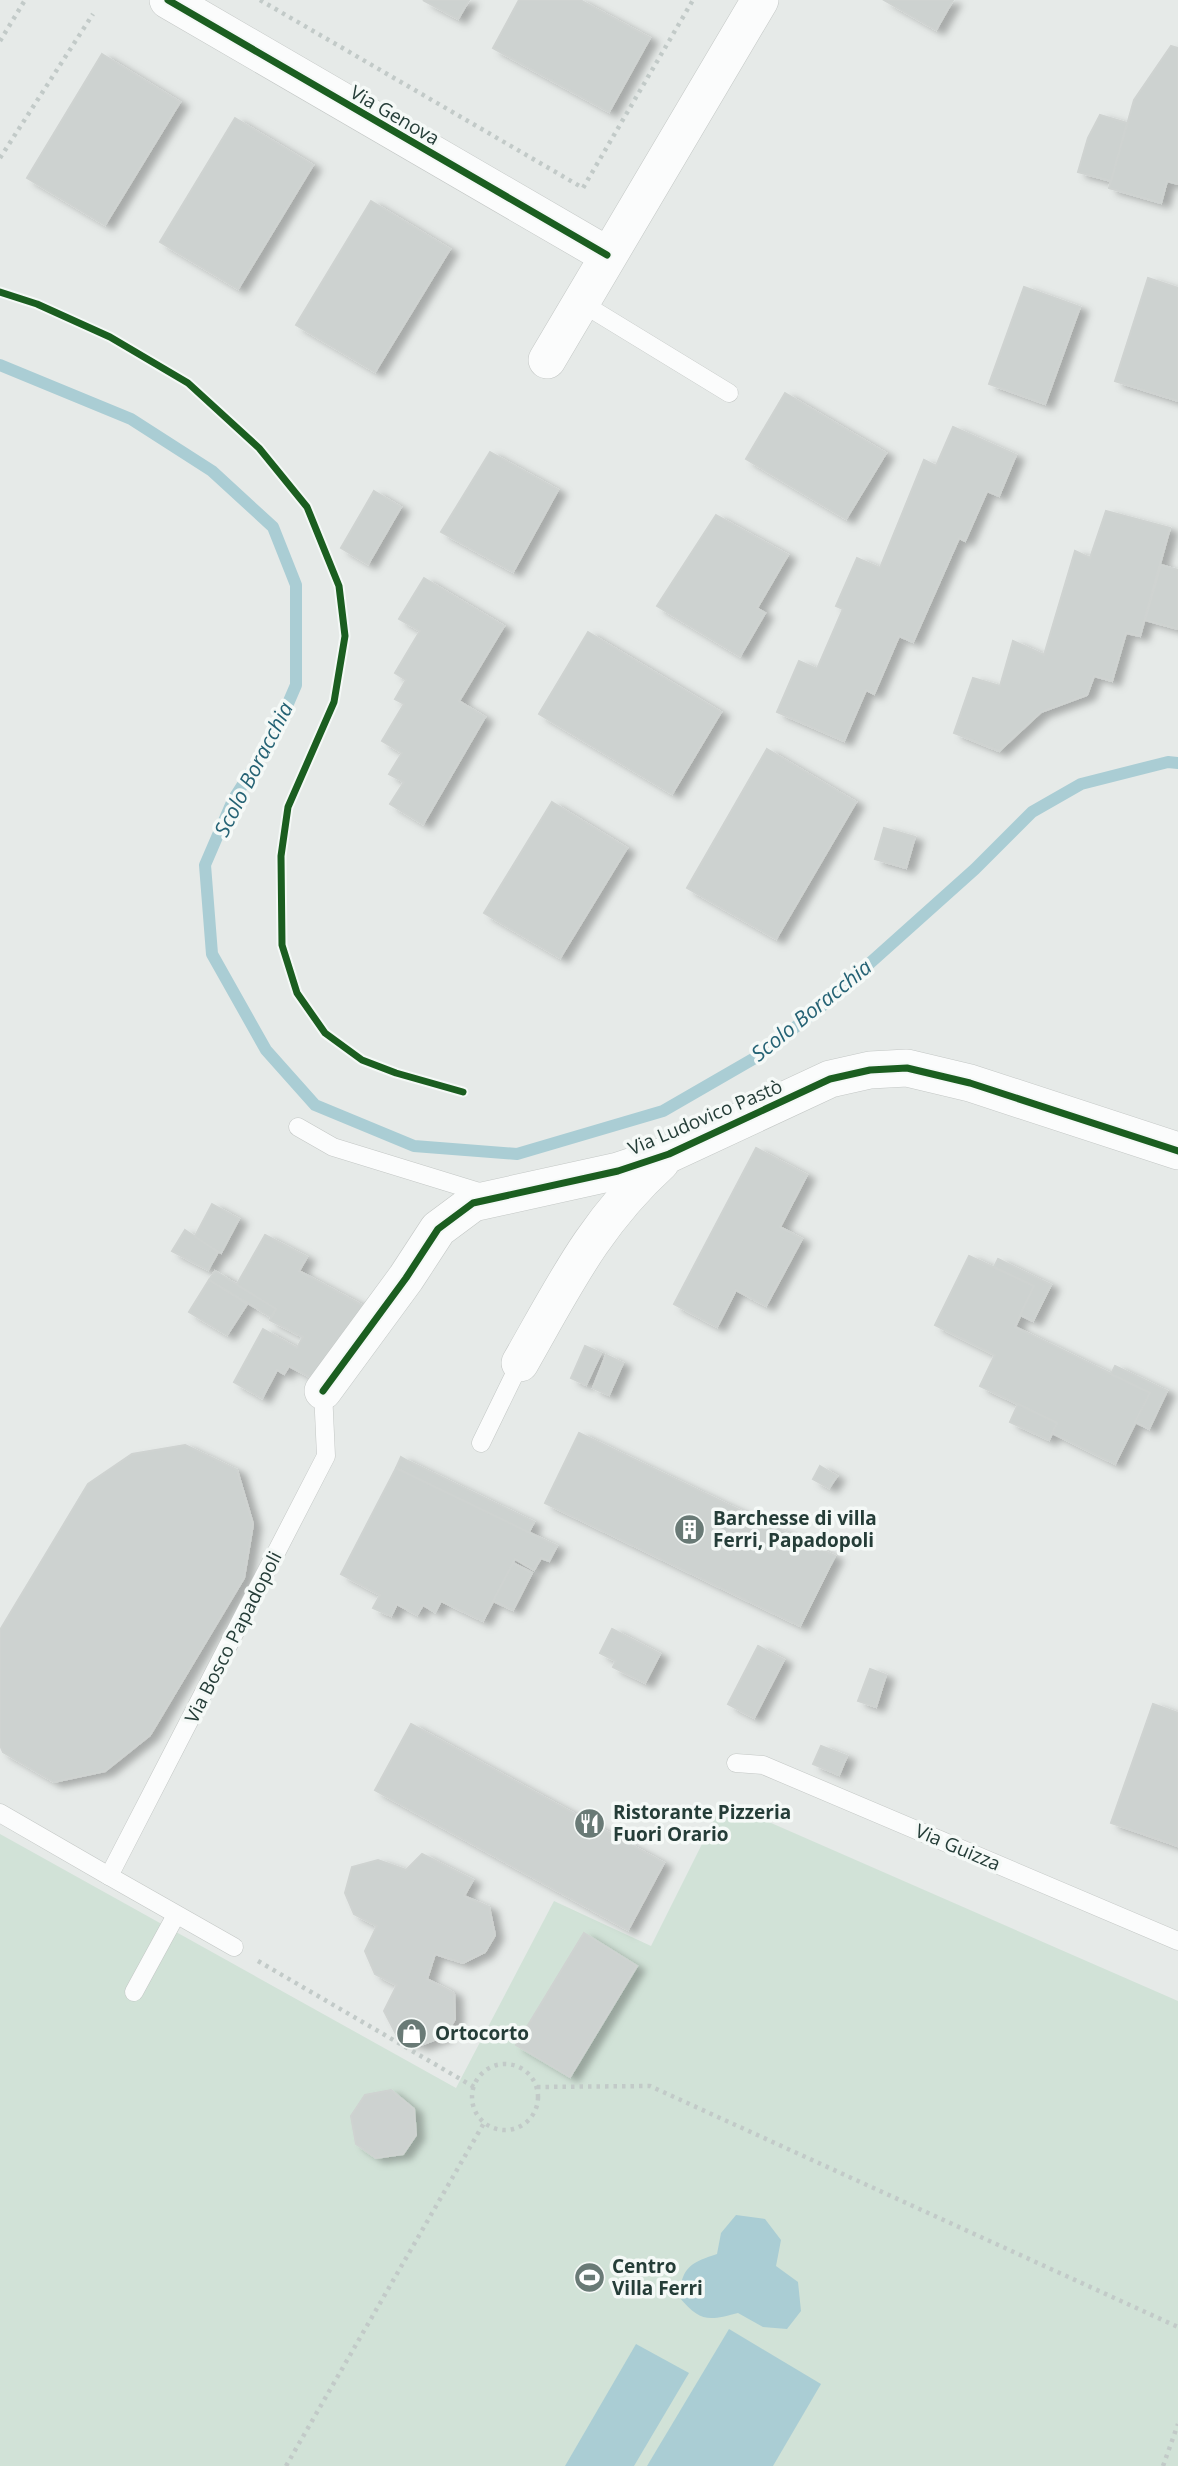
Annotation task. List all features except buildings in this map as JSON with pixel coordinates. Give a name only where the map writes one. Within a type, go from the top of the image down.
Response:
[{"type":"street","name":"Via Genova","points":[[168,0],[607,255]]},
{"type":"street","points":[[547,360],[760,0]]},
{"type":"street","name":"Via Ludovico Pastò","points":[[323,1391],[406,1278],[438,1229],[473,1203],[618,1171],[669,1154],[830,1079],[870,1070],[907,1068],[970,1083],[1178,1151]]},
{"type":"street","name":"Via Ludovico Pastò","points":[[520,1363],[592,1237],[629,1191],[669,1154]]},
{"type":"lane","points":[[580,302],[729,393]]},
{"type":"lane","points":[[298,1127],[333,1147],[500,1198]]},
{"type":"lane","points":[[481,1443],[520,1363]]},
{"type":"lane","name":"Via Bosco Papadopoli","points":[[109,1876],[326,1457],[323,1391]]},
{"type":"lane","name":"Via Guizza","points":[[736,1763],[763,1765],[1178,1941]]},
{"type":"lane","points":[[0,1813],[233,1947]]},
{"type":"lane","points":[[134,1992],[176,1915]]},
{"type":"path","points":[[0,41],[25,0]]},
{"type":"path","points":[[260,0],[583,188],[693,0]]},
{"type":"path","points":[[0,158],[93,15]]},
{"type":"path","points":[[0,292],[37,304],[110,337],[188,383],[259,449],[307,507],[339,586],[345,636],[334,702],[288,807],[281,856],[282,945],[297,993],[325,1033],[362,1060],[396,1073],[463,1092]]},
{"type":"path","points":[[233,1947],[474,2087]]},
{"type":"path","points":[[505,2064],[526,2072],[537,2087],[538,2101],[532,2115],[524,2123],[509,2129],[484,2123],[476,2112],[472,2099],[474,2087],[483,2072],[505,2064]]},
{"type":"path","points":[[537,2087],[650,2086],[1178,2327]]},
{"type":"path","points":[[286,2466],[484,2123]]},
{"type":"path","points":[[1163,2466],[1178,2424]]},
{"type":"green space","name":"Centro Villa Ferri","points":[[723,1802],[1178,2001],[1178,2466],[0,2466],[0,1834],[456,2088],[554,1901],[651,1946]]},
{"type":"water","points":[[736,2215],[765,2219],[781,2240],[776,2266],[798,2282],[801,2311],[787,2329],[763,2327],[738,2313],[705,2317],[693,2311],[679,2297],[685,2273],[700,2260],[717,2254],[721,2233]]},
{"type":"water","points":[[729,2329],[821,2384],[773,2466],[647,2466]]},
{"type":"water","points":[[636,2344],[689,2373],[634,2466],[565,2466]]},
{"type":"waterway","name":"Scolo Boracchia","points":[[0,365],[131,419],[212,471],[273,527],[296,585],[296,685],[274,736],[233,800],[205,865],[212,954],[266,1050],[315,1105],[414,1146],[517,1154],[663,1111],[760,1055],[822,1006],[975,869],[1032,812],[1081,784],[1168,762],[1178,763]]},
{"type":"cycle path","points":[[168,0],[607,255]]},
{"type":"cycle path","points":[[0,292],[37,304],[110,337],[188,383],[259,448],[307,507],[339,586],[345,636],[334,702],[288,807],[281,856],[282,945],[297,993],[325,1033],[362,1060],[396,1073],[463,1092]]},
{"type":"cycle path","points":[[323,1391],[406,1278],[438,1229],[473,1203],[618,1171],[669,1154],[830,1079],[870,1070],[907,1068],[970,1083],[1178,1151]]},
{"type":"place","name":"Barchesse di villa Ferri, Papadopoli","points":[[690,1529]]},
{"type":"place","name":"Ristorante Pizzeria Fuori Orario","points":[[590,1823]]},
{"type":"place","name":"Ortocorto","points":[[412,2033]]},
{"type":"place","name":"Centro Villa Ferri","points":[[589,2277]]}]
